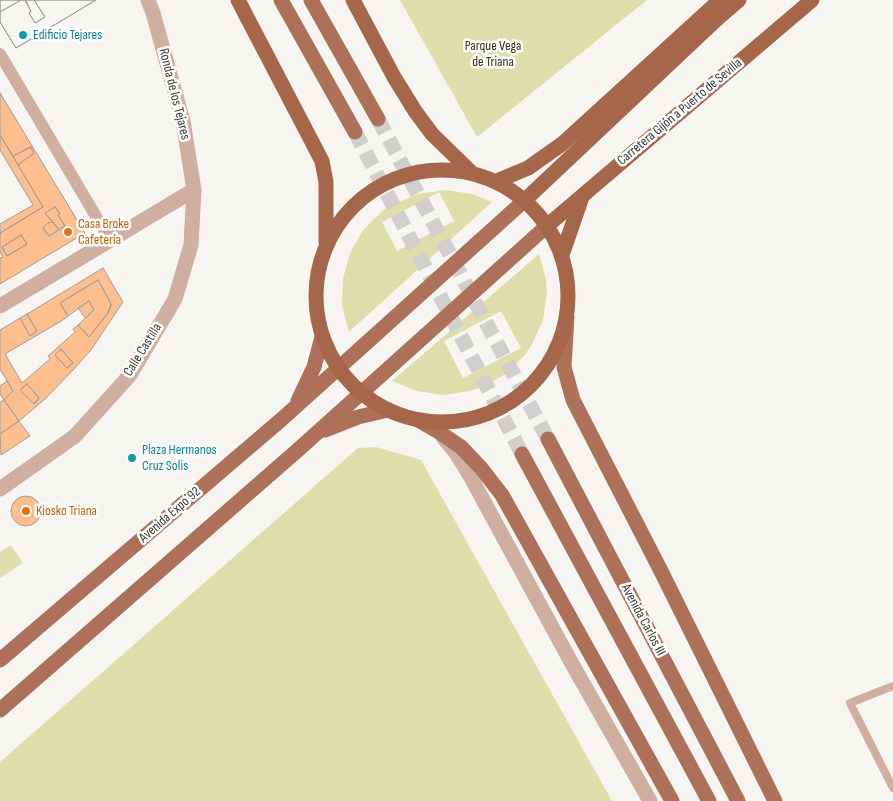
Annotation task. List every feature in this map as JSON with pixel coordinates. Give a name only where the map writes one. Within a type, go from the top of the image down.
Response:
[{"type":"highway","points":[[238,0],[322,161],[326,182],[326,246]]},
{"type":"highway","points":[[353,0],[394,77],[415,111],[432,134],[472,173]]},
{"type":"highway","points":[[497,181],[528,168],[562,144],[720,0]]},
{"type":"highway","points":[[525,200],[739,0]]},
{"type":"highway","name":"Carretera Gijón a Puerto de Sevilla","points":[[548,225],[812,0]]},
{"type":"highway","points":[[433,169],[472,173],[497,181],[525,200],[548,225],[562,254],[567,272],[569,294],[567,317],[560,341],[549,363],[533,383],[514,400],[492,412],[468,420],[443,422],[418,420],[388,410],[361,393],[338,368],[322,337],[317,314],[315,291],[319,268],[326,246],[335,229],[361,199],[377,187],[404,176],[433,169]]},
{"type":"highway","points":[[562,254],[583,195]]},
{"type":"main road","points":[[281,0],[354,132]]},
{"type":"main road","points":[[311,0],[378,119]]},
{"type":"main road","name":"Avenida Expo´92","points":[[0,660],[294,408],[525,200]]},
{"type":"main road","points":[[0,710],[317,433],[548,225]]},
{"type":"main road","points":[[567,317],[564,367],[573,400],[661,571],[775,801]]},
{"type":"main road","points":[[294,408],[314,367],[322,337]]},
{"type":"main road","points":[[317,433],[358,417],[388,410]]},
{"type":"main road","points":[[418,420],[461,447],[481,468],[502,495],[672,801]]},
{"type":"main road","name":"Avenida Carlos III","points":[[548,439],[738,801]]},
{"type":"main road","name":"Avenida Carlos III","points":[[522,454],[709,801]]},
{"type":"street","name":"Ronda de los Tejares","points":[[148,0],[184,121],[194,190]]},
{"type":"street","points":[[0,54],[110,240]]},
{"type":"street","points":[[0,306],[194,190]]},
{"type":"street","name":"Calle Castilla","points":[[0,489],[75,436],[130,375],[175,298],[191,245],[194,190]]},
{"type":"street","points":[[439,432],[456,453],[469,474],[571,662],[650,801]]},
{"type":"lane","points":[[893,686],[850,703],[893,788]]},
{"type":"green space","name":"Parque Vega de Triana","points":[[400,0],[647,0],[477,137]]},
{"type":"green space","points":[[445,190],[472,194],[492,202],[349,332],[342,305],[343,279],[350,253],[363,230],[382,211],[418,194]],"holes":[[[439,192],[454,221],[397,251],[382,222]]]},
{"type":"green space","points":[[539,254],[546,280],[547,293],[543,320],[525,355],[506,374],[482,387],[470,391],[443,395],[417,391],[392,381]],"holes":[[[501,311],[521,348],[463,378],[444,341]]]},
{"type":"green space","points":[[376,447],[421,460],[612,801],[0,801],[0,762],[358,448]]},
{"type":"green space","points":[[11,545],[23,563],[0,578],[0,552]]},
{"type":"building","name":"Edificio Tejares","points":[[0,0],[96,0],[16,48],[0,22]]},
{"type":"building","points":[[0,0],[21,0],[0,12]]},
{"type":"building","name":"Edificio Tejares","points":[[21,0],[26,0],[31,12],[29,13],[35,23],[45,17],[34,0],[96,0],[16,48],[0,22],[0,12]]},
{"type":"building","points":[[25,0],[34,0],[45,17],[35,23],[29,13],[31,12]]},
{"type":"building","points":[[0,93],[85,233],[0,284],[0,258],[3,257],[0,252],[0,233],[43,207],[18,165],[34,153],[31,147],[13,156],[0,135]],"holes":[[[55,207],[65,226],[49,236],[43,228],[48,223],[53,222],[45,213]],[[21,235],[27,244],[7,256],[2,247]]]},
{"type":"building","points":[[0,135],[43,207],[0,233],[0,224],[33,205],[0,150]]},
{"type":"building","points":[[31,147],[34,153],[18,165],[13,156]]},
{"type":"building","points":[[55,207],[65,226],[59,230],[45,213]]},
{"type":"building","points":[[53,222],[59,230],[49,236],[43,228],[48,223]]},
{"type":"building","points":[[21,235],[27,244],[7,256],[2,247]]},
{"type":"building","points":[[103,268],[123,302],[91,350],[45,399],[19,421],[4,400],[13,391],[0,369],[0,330],[20,318],[30,336],[37,331],[27,314]],"holes":[[[98,280],[111,304],[108,313],[89,337],[78,325],[73,329],[75,332],[48,356],[50,359],[22,383],[5,354],[63,320],[68,316],[60,303]],[[61,349],[73,363],[67,368],[55,355]],[[27,384],[39,398],[34,404],[20,390]]]},
{"type":"building","points":[[98,280],[111,306],[108,313],[89,337],[78,325],[94,310],[89,301],[68,316],[60,303]]},
{"type":"building","points":[[89,301],[94,310],[85,318],[78,308]]},
{"type":"building","points":[[27,314],[37,331],[30,336],[20,318]]},
{"type":"building","points":[[61,349],[73,363],[67,368],[55,355]]},
{"type":"building","points":[[7,381],[13,391],[4,400],[0,394],[0,386]]},
{"type":"building","points":[[27,384],[39,398],[34,404],[20,390]]},
{"type":"building","points":[[4,400],[19,421],[0,434],[0,402]]},
{"type":"building","points":[[19,421],[30,436],[1,455],[0,434]]},
{"type":"building","name":"Kiosko Triana","points":[[26,496],[32,497],[40,505],[40,517],[32,525],[26,526],[20,525],[12,517],[11,511],[12,505],[20,497]]},
{"type":"tunnel","points":[[378,119],[548,439]]},
{"type":"tunnel","points":[[355,132],[522,454]]},
{"type":"place","name":"Edificio Tejares","points":[[23,35]]},
{"type":"place","name":"Casa Broke Cafetería","points":[[68,232]]},
{"type":"place","name":"Plaza Hermanos Cruz Solis","points":[[132,458]]},
{"type":"place","name":"Kiosko Triana","points":[[26,511]]}]
